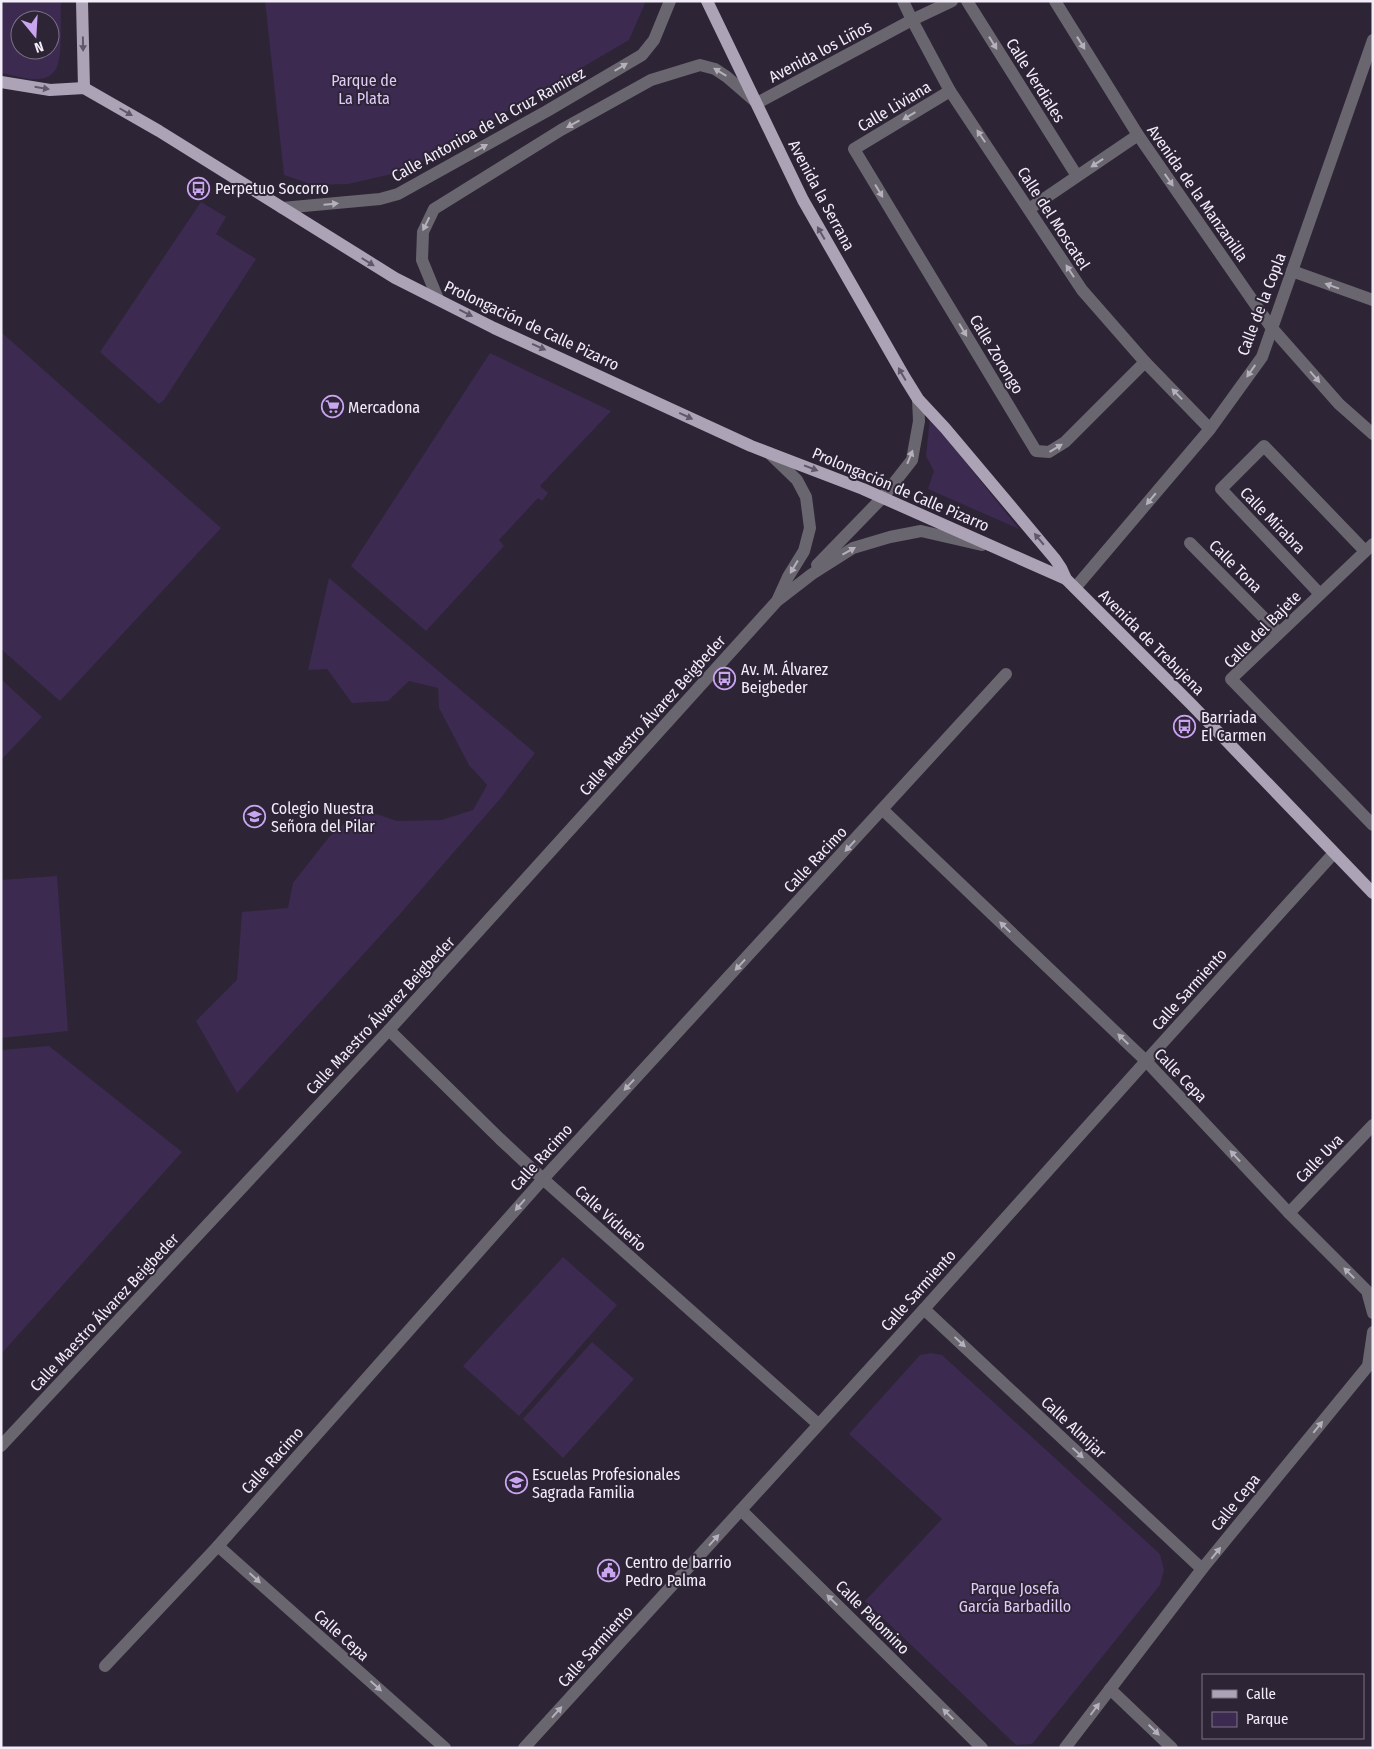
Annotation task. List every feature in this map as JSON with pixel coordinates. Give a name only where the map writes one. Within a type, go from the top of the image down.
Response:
[{"type":"main road","points":[[1,82],[50,90],[84,88],[82,1]]},
{"type":"main road","name":"Avenida la Serrana","points":[[707,1],[803,200],[918,399],[951,435],[1055,559],[1070,584]]},
{"type":"main road","name":"Prolongación de Calle Pizarro","points":[[84,88],[128,112],[395,278],[494,328],[751,446],[883,497],[1001,550],[1070,584]]},
{"type":"main road","name":"Avenida de Trebujena","points":[[1070,584],[1192,705],[1373,892]]},
{"type":"street","name":"Calle Antonioa de la Cruz Ramirez","points":[[282,208],[380,199],[398,194],[547,111],[642,55],[654,40],[670,1]]},
{"type":"street","name":"Calle del Moscatel","points":[[903,1],[950,90],[1082,290],[1145,362],[1210,429]]},
{"type":"street","name":"Avenida los Liños","points":[[757,103],[912,20],[952,1]]},
{"type":"street","name":"Calle Verdiales","points":[[967,1],[1077,176]]},
{"type":"street","name":"Avenida de la Manzanilla","points":[[1055,1],[1138,135],[1272,327],[1339,404],[1373,434]]},
{"type":"street","name":"Calle de la Copla","points":[[1070,584],[1210,429],[1262,357],[1373,40]]},
{"type":"street","points":[[438,299],[422,260],[422,232],[434,209],[553,135],[651,80],[700,65],[715,68],[757,103]]},
{"type":"street","name":"Calle Liviana","points":[[854,149],[950,90]]},
{"type":"street","points":[[1029,208],[1138,135]]},
{"type":"street","name":"Calle Zorongo","points":[[854,149],[1036,451],[1049,452],[1065,442],[1145,362]]},
{"type":"street","points":[[1292,272],[1373,300]]},
{"type":"street","name":"Avenida la Serrana","points":[[883,497],[912,460],[919,421],[918,399]]},
{"type":"street","name":"Calle Mirabra","points":[[1320,594],[1220,488],[1264,446],[1369,548]]},
{"type":"street","name":"Calle Maestro Álvarez Beigbeder","points":[[766,451],[797,480],[806,497],[810,528],[804,551],[788,577],[777,601]]},
{"type":"street","name":"Calle Maestro Álvarez Beigbeder","points":[[794,588],[883,497]]},
{"type":"street","name":"Calle Maestro Álvarez Beigbeder","points":[[1,1446],[389,1030],[777,601],[812,574],[854,548],[890,537],[921,531],[1001,550]]},
{"type":"street","name":"Calle Tona","points":[[1190,542],[1280,633]]},
{"type":"street","name":"Calle del Bajete","points":[[1369,548],[1230,679],[1373,825]]},
{"type":"street","name":"Calle Racimo","points":[[104,1666],[218,1546],[543,1179],[1006,674]]},
{"type":"street","name":"Calle Cepa","points":[[883,810],[1146,1061],[1289,1213],[1366,1291],[1373,1313]]},
{"type":"street","name":"Calle Sarmiento","points":[[524,1748],[924,1309],[1334,853]]},
{"type":"street","name":"Calle Vidueño","points":[[389,1030],[543,1179],[818,1424]]},
{"type":"street","name":"Calle Uva","points":[[1289,1213],[1373,1125]]},
{"type":"street","name":"Calle Almijar","points":[[924,1309],[1202,1569]]},
{"type":"street","name":"Calle Cepa","points":[[1066,1748],[1202,1569],[1368,1366],[1373,1332]]},
{"type":"street","name":"Calle Palomino","points":[[741,1510],[982,1748]]},
{"type":"street","name":"Calle Cepa","points":[[218,1546],[445,1748]]},
{"type":"street","points":[[1110,1689],[1172,1748]]},
{"type":"green space","points":[[5,1],[61,1],[60,53],[60,10],[10,10],[10,60],[59,60],[54,72],[42,79],[1,73],[1,6]]},
{"type":"green space","name":"Parque de La Plata","points":[[265,1],[646,1],[629,40],[405,171],[348,184],[313,185],[284,175]]},
{"type":"green space","points":[[201,202],[226,217],[216,234],[256,259],[164,400],[159,404],[100,352]]},
{"type":"green space","points":[[1,332],[221,528],[60,701],[1,649]]},
{"type":"green space","points":[[490,353],[611,411],[540,486],[548,493],[542,501],[538,498],[499,540],[504,546],[426,631],[351,566]]},
{"type":"green space","points":[[930,418],[1019,529],[928,489],[934,471],[926,456]]},
{"type":"green space","points":[[329,578],[535,753],[500,799],[400,914],[237,1093],[196,1021],[237,980],[242,912],[288,908],[293,883],[329,837],[361,809],[397,821],[441,820],[473,810],[487,785],[469,765],[439,708],[438,688],[409,681],[388,701],[352,703],[327,669],[308,670]]},
{"type":"green space","points":[[1,679],[42,717],[1,760]]},
{"type":"green space","points":[[57,876],[68,1031],[1,1038],[1,880]]},
{"type":"green space","points":[[49,1046],[182,1152],[1,1354],[1,1050]]},
{"type":"green space","points":[[563,1257],[617,1305],[519,1416],[463,1366]]},
{"type":"green space","points":[[592,1342],[634,1379],[563,1458],[523,1419]]},
{"type":"green space","name":"Parque Josefa García Barbadillo","points":[[931,1353],[942,1355],[1160,1554],[1164,1570],[1160,1585],[1032,1744],[1016,1745],[865,1601],[942,1519],[849,1434],[920,1355]]},
{"type":"place","name":"Perpetuo Socorro","points":[[199,188]]},
{"type":"place","name":"Mercadona","points":[[332,407]]},
{"type":"place","name":"Av. M. Álvarez Beigbeder","points":[[725,678]]},
{"type":"place","name":"Barriada El Carmen","points":[[1185,726]]},
{"type":"place","name":"Colegio Nuestra Señora del Pilar","points":[[255,817]]},
{"type":"place","name":"Escuelas Profesionales Sagrada Familia","points":[[516,1483]]},
{"type":"place","name":"Centro de barrio Pedro Palma","points":[[609,1571]]}]
